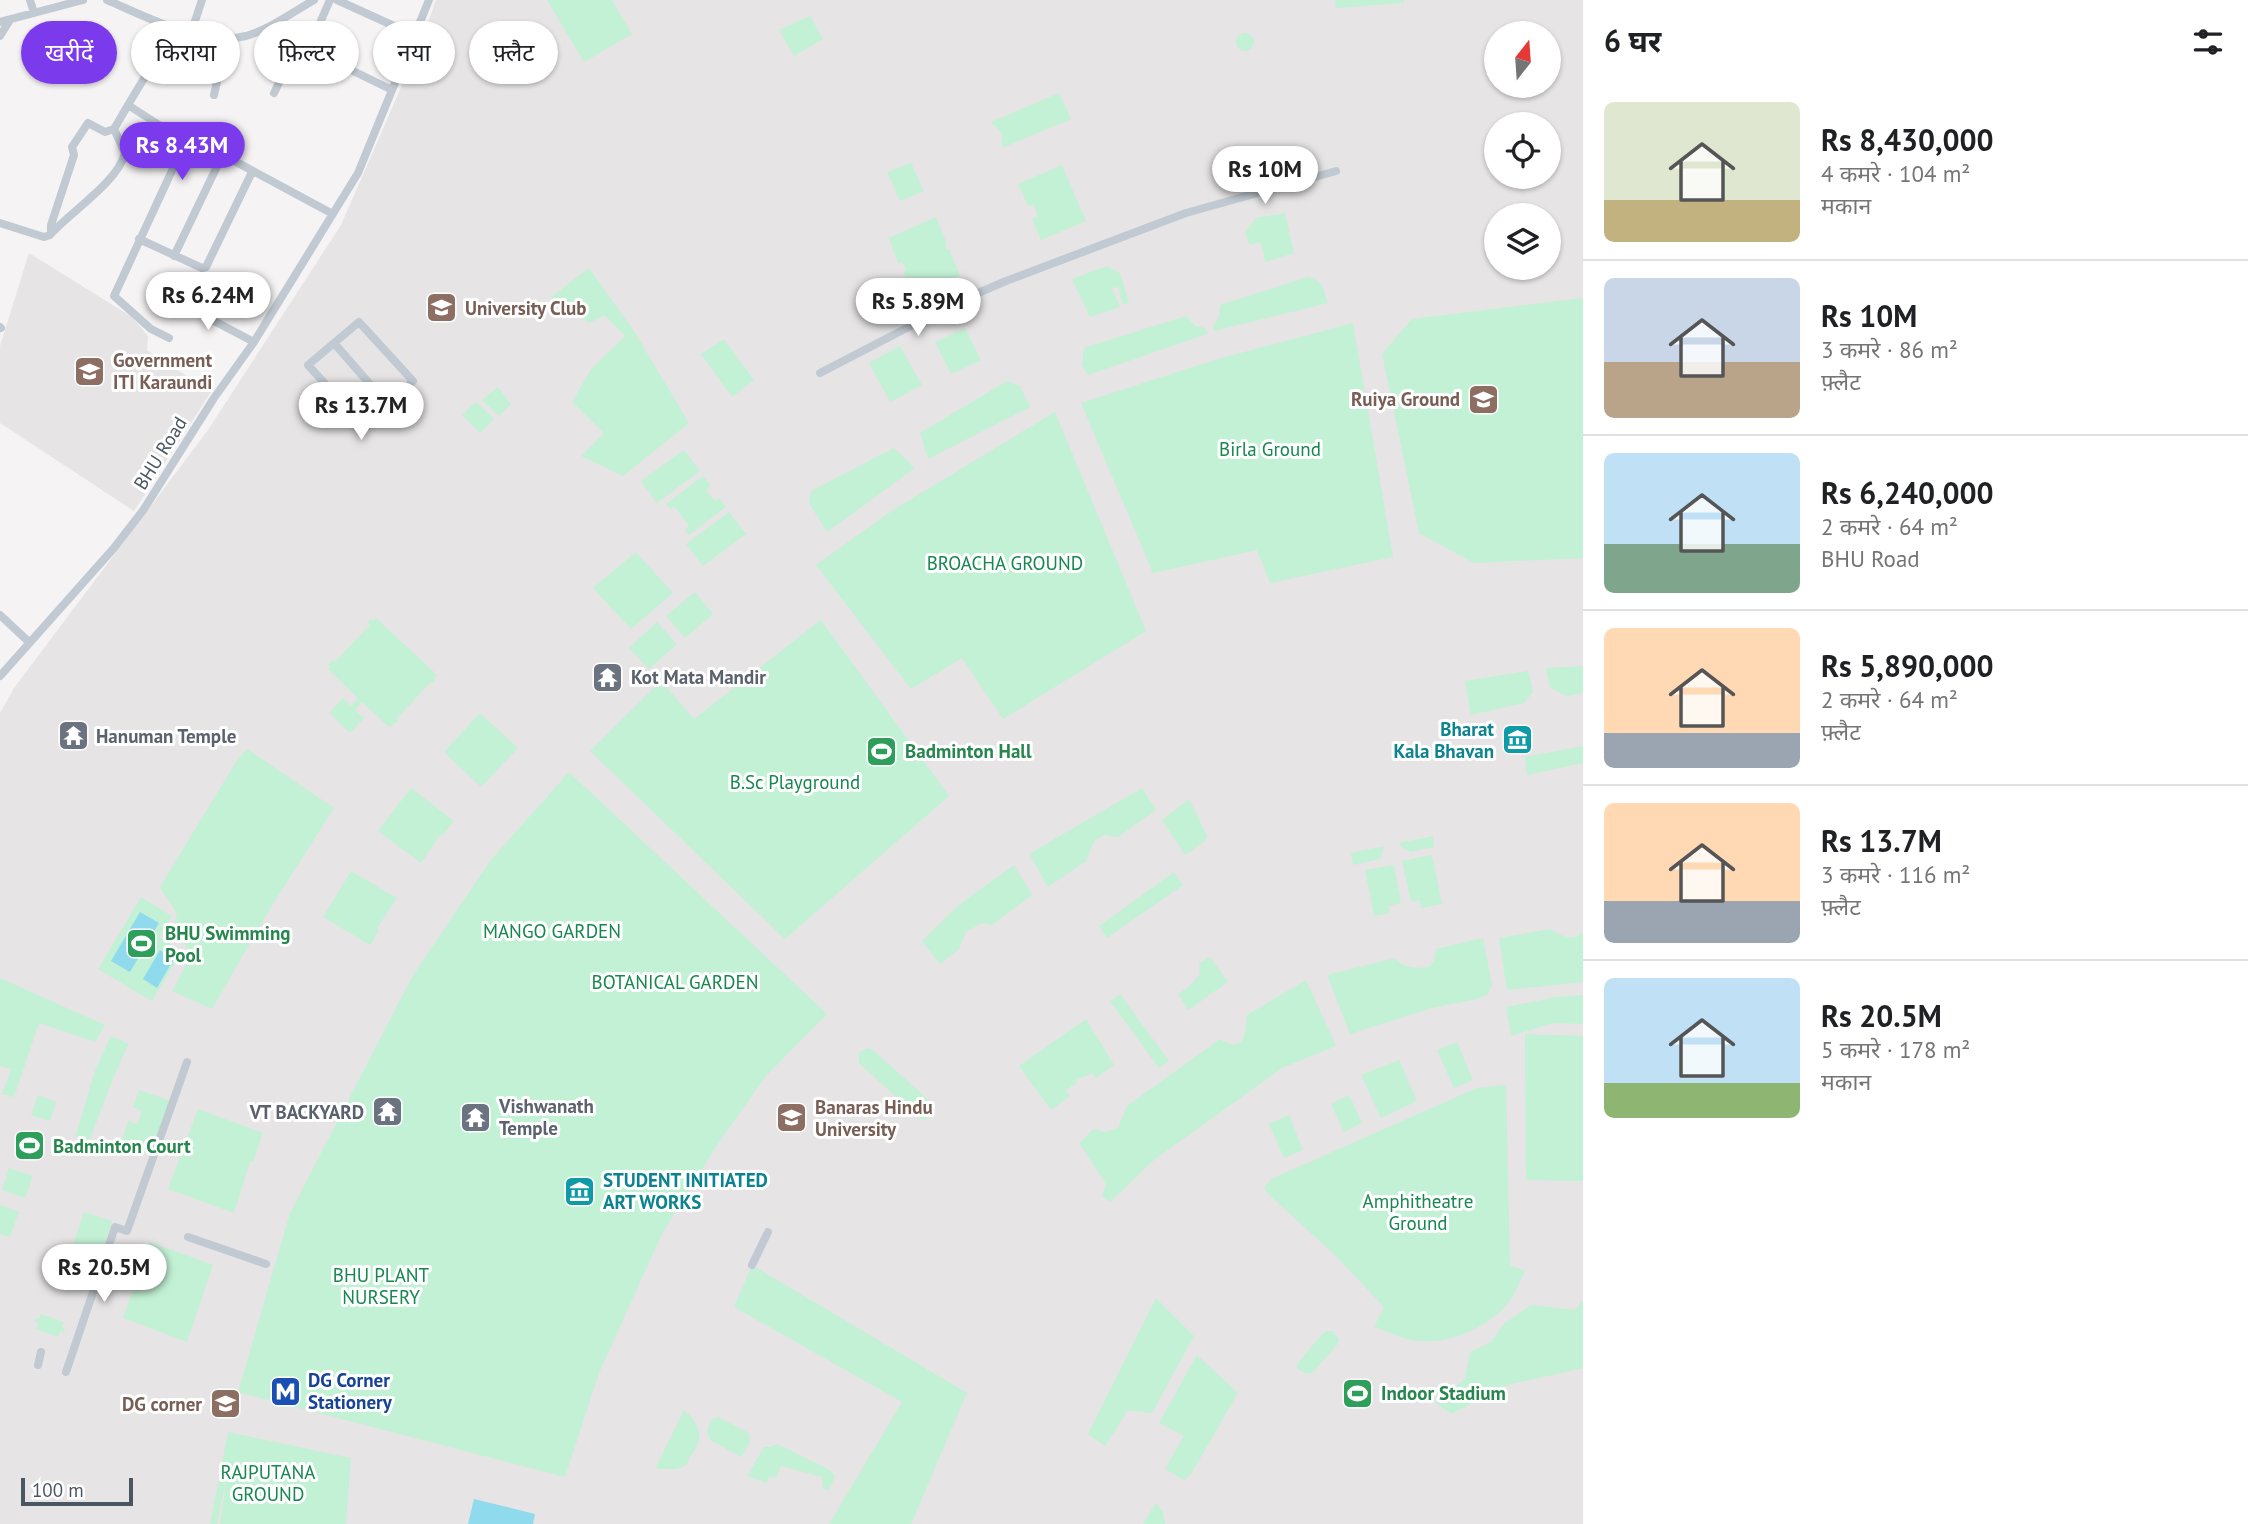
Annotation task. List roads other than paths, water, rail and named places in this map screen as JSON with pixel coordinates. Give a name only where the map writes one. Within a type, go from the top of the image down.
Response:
[{"type":"street","points":[[30,0],[34,13]]},
{"type":"street","points":[[0,22],[83,0]]},
{"type":"street","points":[[107,0],[124,3],[156,21]]},
{"type":"street","points":[[195,21],[202,0]]},
{"type":"street","points":[[240,37],[256,32],[314,0]]},
{"type":"street","points":[[321,21],[330,0]]},
{"type":"street","points":[[337,0],[383,21]]},
{"type":"street","name":"BHU Road","points":[[420,21],[429,0]]},
{"type":"street","points":[[0,36],[10,20]]},
{"type":"street","points":[[359,73],[392,90]]},
{"type":"street","points":[[51,233],[51,225],[74,155],[72,147],[78,136],[88,123],[102,132],[114,128],[141,84]]},
{"type":"street","points":[[214,95],[216,84]]},
{"type":"street","points":[[274,93],[278,84]]},
{"type":"street","name":"BHU Road","points":[[0,676],[59,612],[144,509],[214,398],[254,342],[358,173],[394,84]]},
{"type":"street","points":[[128,105],[159,125],[188,136],[331,213]]},
{"type":"street","points":[[0,223],[44,237],[51,233],[106,182],[122,161],[124,153],[114,128]]},
{"type":"street","points":[[169,338],[151,329],[114,296],[188,136]]},
{"type":"street","points":[[174,256],[222,156]]},
{"type":"street","points":[[820,373],[955,303],[1018,276],[1186,213],[1336,171]]},
{"type":"street","points":[[139,239],[202,268],[206,267],[252,172]]},
{"type":"street","points":[[174,300],[254,342]]},
{"type":"street","points":[[359,322],[413,381],[396,397],[365,428],[308,365],[359,322]]},
{"type":"street","points":[[334,343],[388,405]]},
{"type":"street","points":[[396,397],[410,409]]},
{"type":"street","points":[[0,615],[29,642]]},
{"type":"street","points":[[65,1372],[115,1227],[127,1231],[187,1062]]},
{"type":"street","points":[[752,1265],[768,1232]]},
{"type":"street","points":[[188,1237],[266,1264]]},
{"type":"street","points":[[38,1365],[41,1352]]},
{"type":"water","points":[[140,912],[159,923],[130,972],[111,961]]},
{"type":"water","points":[[160,950],[174,959],[157,988],[143,979]]},
{"type":"water","points":[[474,1499],[535,1514],[533,1524],[468,1524]]},
{"type":"place","name":"University Club","points":[[442,308]]},
{"type":"place","name":"Government ITI Karaundi","points":[[90,371]]},
{"type":"place","name":"Ruiya Ground","points":[[1483,399]]},
{"type":"place","name":"Kot Mata Mandir","points":[[608,677]]},
{"type":"place","name":"Hanuman Temple","points":[[73,736]]},
{"type":"place","name":"Bharat Kala Bhavan","points":[[1517,740]]},
{"type":"place","name":"Badminton Hall","points":[[882,751]]},
{"type":"place","name":"BHU Swimming Pool","points":[[142,944]]},
{"type":"place","name":"VT BACKYARD","points":[[387,1112]]},
{"type":"place","name":"Vishwanath Temple","points":[[476,1117]]},
{"type":"place","name":"Banaras Hindu University","points":[[792,1118]]},
{"type":"place","name":"Badminton Court","points":[[30,1146]]},
{"type":"place","name":"STUDENT INITIATED ART WORKS","points":[[580,1191]]},
{"type":"place","name":"DG Corner Stationery","points":[[285,1391]]},
{"type":"place","name":"Indoor Stadium","points":[[1358,1393]]},
{"type":"place","name":"DG corner","points":[[225,1404]]},
{"type":"park label","name":"Birla Ground","points":[[1270,449]]},
{"type":"park label","name":"BROACHA GROUND","points":[[1005,563]]},
{"type":"park label","name":"B.Sc Playground","points":[[795,782]]},
{"type":"park label","name":"MANGO GARDEN","points":[[552,931]]},
{"type":"park label","name":"BOTANICAL GARDEN","points":[[675,982]]},
{"type":"park label","name":"Amphitheatre Ground","points":[[1418,1212]]},
{"type":"park label","name":"BHU PLANT NURSERY","points":[[381,1286]]},
{"type":"park label","name":"RAJPUTANA GROUND","points":[[268,1483]]}]
